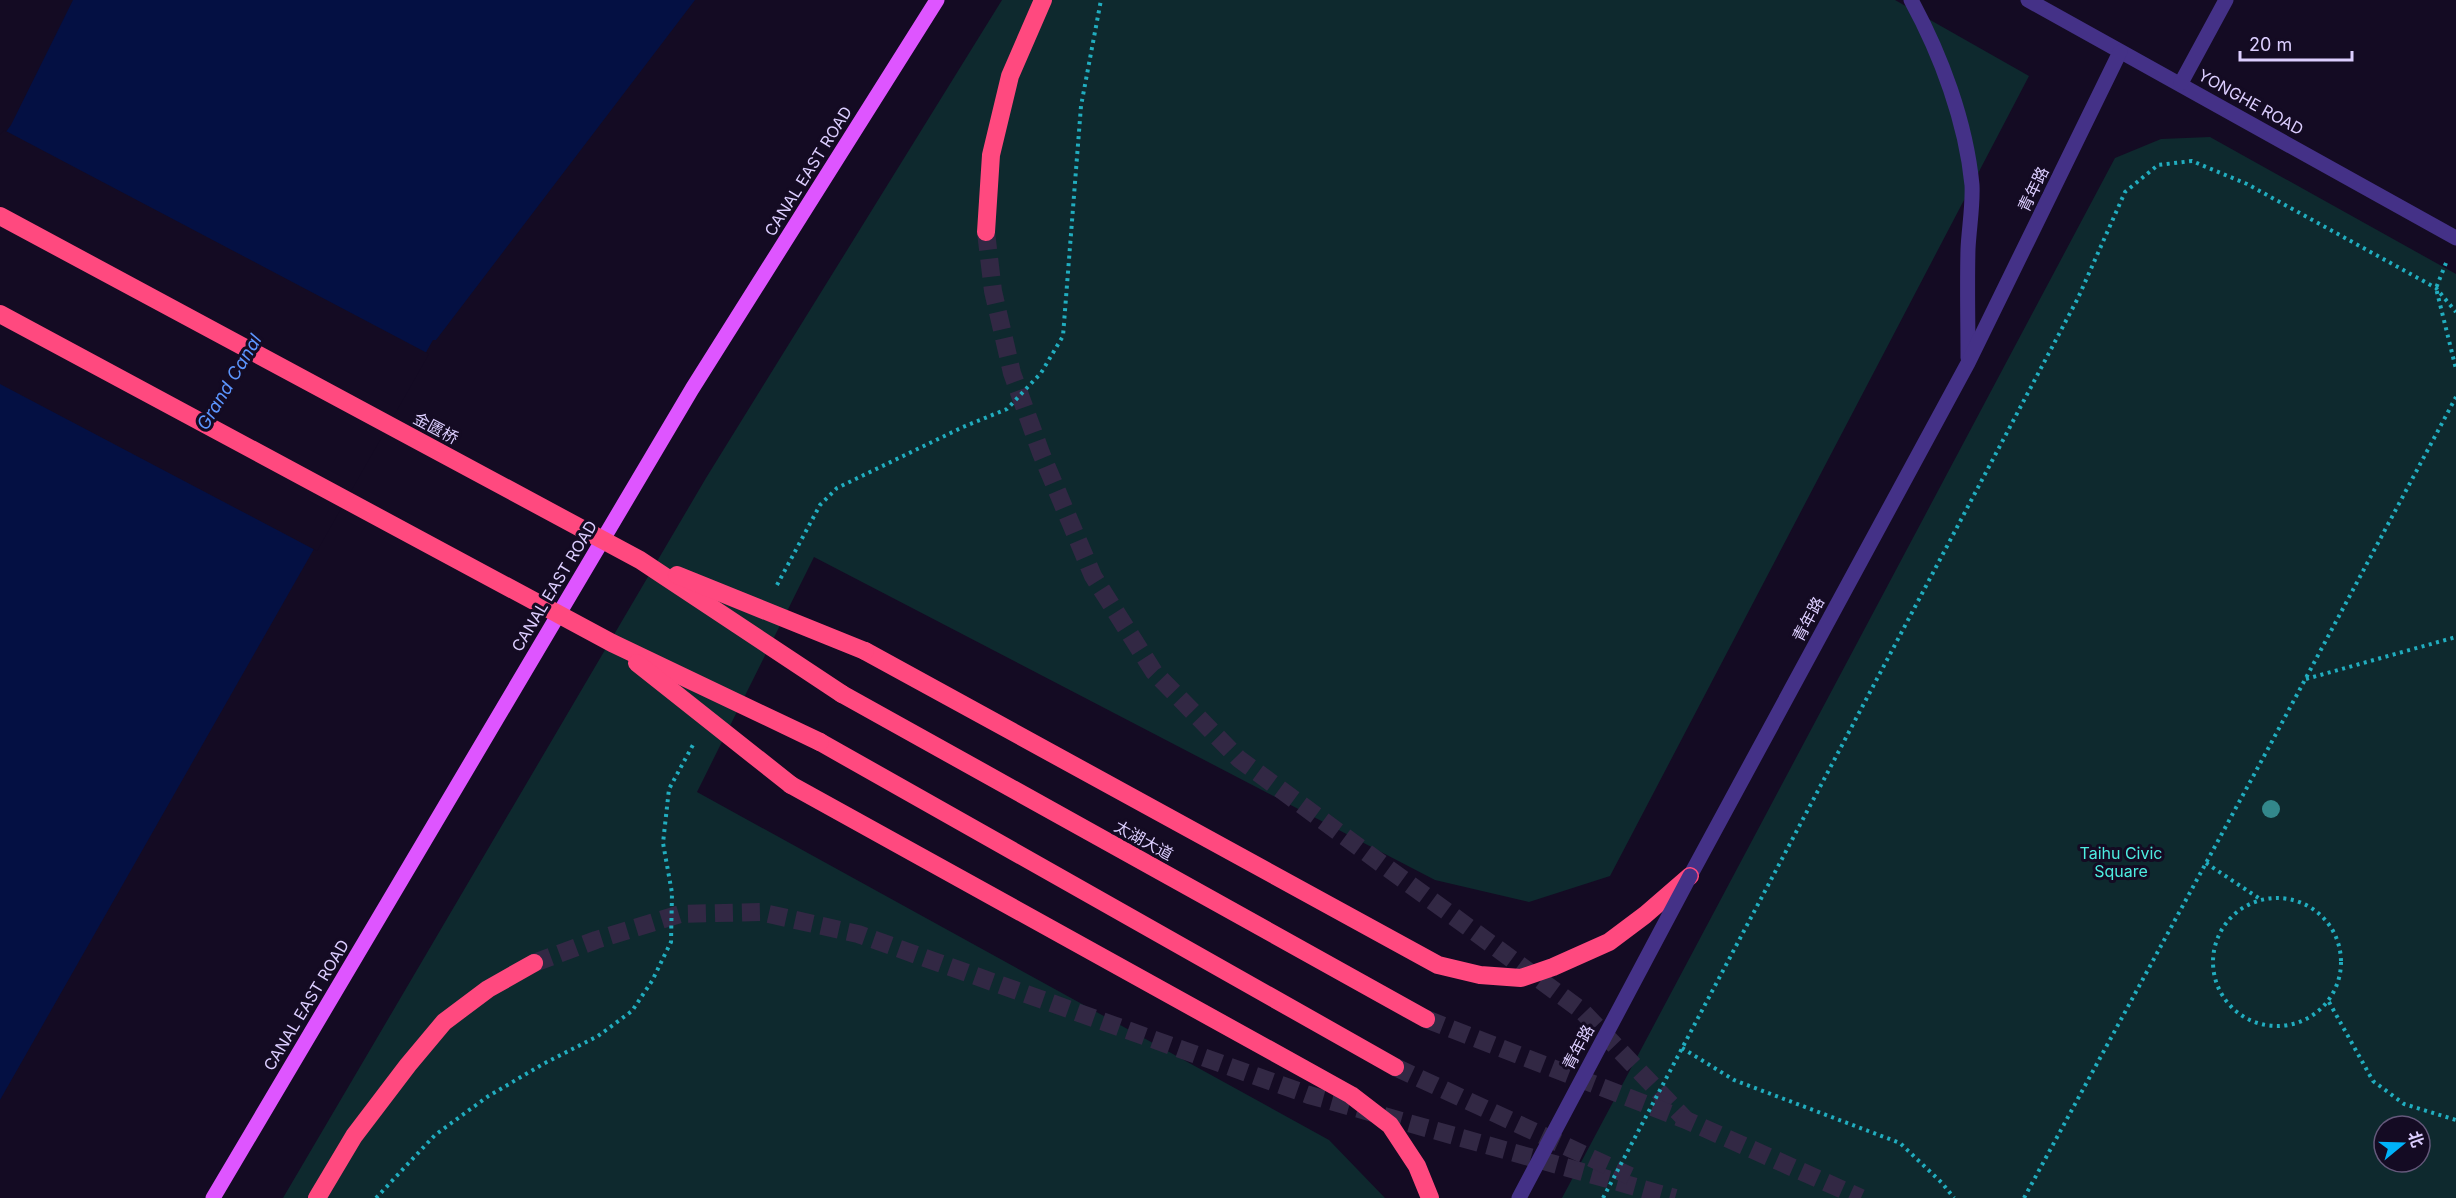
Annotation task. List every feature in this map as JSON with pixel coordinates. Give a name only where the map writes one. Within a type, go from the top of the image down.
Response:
[{"type":"highway","points":[[986,232],[991,155],[1010,76],[1043,0]]},
{"type":"highway","name":"金匮桥","points":[[0,216],[640,560],[842,694]]},
{"type":"highway","points":[[0,314],[612,643],[820,742],[1395,1066]]},
{"type":"highway","points":[[640,560],[865,651],[1438,965],[1480,975],[1521,978],[1553,967],[1609,942],[1645,915],[1690,876]]},
{"type":"highway","points":[[612,643],[790,785],[1351,1095],[1390,1125],[1417,1166],[1430,1198]]},
{"type":"highway","name":"太湖大道","points":[[842,694],[1426,1019]]},
{"type":"highway","points":[[317,1198],[354,1136],[444,1022],[488,989],[534,963]]},
{"type":"main road","name":"CANAL EAST ROAD","points":[[213,1198],[692,389],[937,0]]},
{"type":"street","points":[[1911,0],[1925,26],[1945,76],[1962,130],[1972,186],[1968,250],[1968,363]]},
{"type":"street","name":"YONGHE ROAD","points":[[2028,0],[2120,52],[2181,83],[2456,238]]},
{"type":"street","points":[[2181,83],[2226,0]]},
{"type":"street","name":"青年路","points":[[1519,1198],[1690,876],[1968,363],[2120,52]]},
{"type":"path","points":[[1603,1198],[2078,298],[2125,192],[2158,165],[2192,161],[2247,184],[2436,288],[2456,312]]},
{"type":"path","points":[[2456,238],[2436,288],[2456,369]]},
{"type":"path","points":[[2024,1198],[2456,397]]},
{"type":"path","points":[[2305,680],[2456,638]]},
{"type":"path","points":[[2206,863],[2260,899],[2300,901],[2331,926],[2342,964],[2329,1002],[2296,1025],[2255,1024],[2222,999],[2211,959],[2226,921],[2260,899]]},
{"type":"path","points":[[2329,1002],[2373,1081],[2404,1104],[2456,1120]]},
{"type":"path","points":[[1682,1048],[1734,1080],[1900,1143],[1942,1183],[1954,1198]]},
{"type":"green space","points":[[1002,0],[1895,0],[2029,76],[1610,876],[1529,902],[1435,880],[814,557],[697,792],[1329,1140],[1385,1198],[283,1198],[706,478]]},
{"type":"green space","name":"Taihu Civic Square","points":[[2210,137],[2456,274],[2456,1198],[1562,1198],[2115,158],[2161,139]]},
{"type":"water","name":"Grand Canal","points":[[73,0],[695,0],[436,340],[433,340],[0,1100],[0,140],[11,125]]},
{"type":"pier","points":[[4,130],[429,354],[317,551],[0,384],[0,135]]},
{"type":"tunnel","points":[[986,232],[993,291],[1012,373],[1041,453],[1093,576],[1154,672],[1239,759],[1581,1010],[1686,1120]]},
{"type":"tunnel","points":[[534,963],[596,940],[680,914],[760,912],[858,934],[1309,1095],[1675,1198]]},
{"type":"tunnel","points":[[1426,1019],[1686,1120],[1861,1198]]},
{"type":"tunnel","points":[[1395,1067],[1630,1176]]}]
